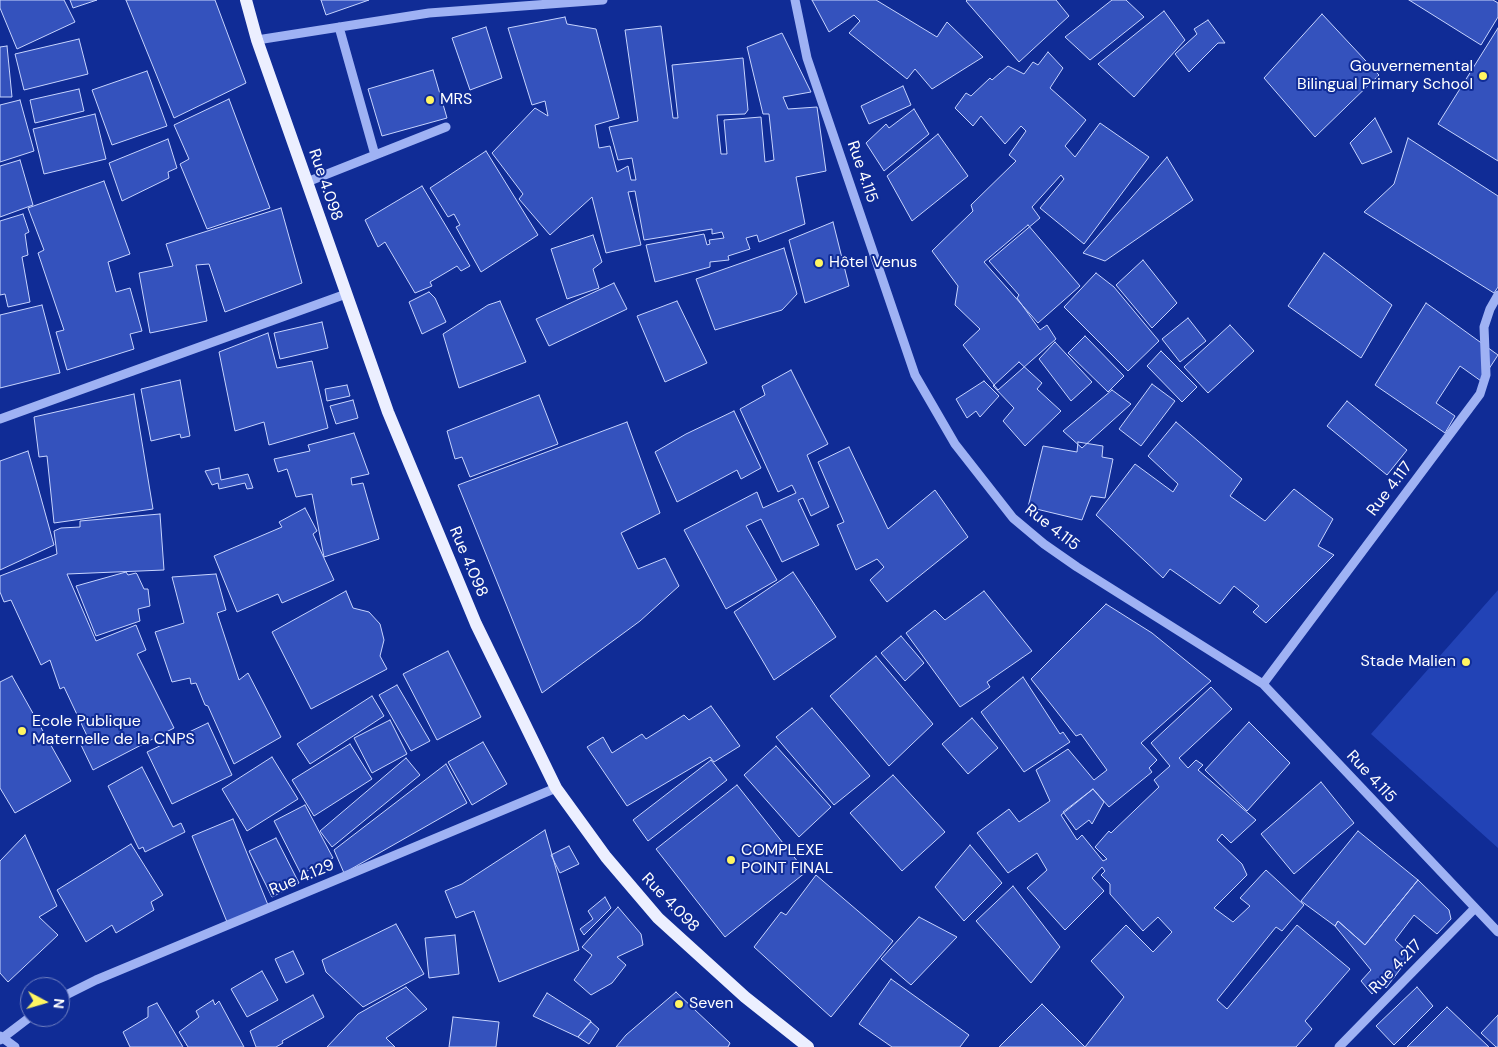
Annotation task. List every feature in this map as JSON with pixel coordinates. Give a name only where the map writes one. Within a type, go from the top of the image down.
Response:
[{"type":"main road","name":"Rue 4.098","points":[[246,0],[256,40],[388,412],[476,624],[556,788],[606,857],[658,918],[744,997],[808,1047]]},
{"type":"street","points":[[256,40],[429,13],[603,0]]},
{"type":"street","name":"Rue 4.115","points":[[795,0],[807,58],[915,375],[954,444],[1013,518],[1044,544],[1263,684],[1498,932]]},
{"type":"street","points":[[339,27],[375,155]]},
{"type":"street","points":[[307,182],[446,127]]},
{"type":"street","points":[[0,419],[346,294]]},
{"type":"street","name":"Rue 4.117","points":[[1263,684],[1480,394],[1486,375],[1484,328],[1490,309],[1498,295]]},
{"type":"street","name":"Rue 4.129","points":[[70,993],[96,980],[556,788]]},
{"type":"street","name":"Rue 4.217","points":[[1339,1047],[1474,908]]},
{"type":"street","points":[[15,1047],[1,1038],[20,1024]]},
{"type":"shaded area","name":"Stade Malien","points":[[1498,590],[1498,848],[1371,734]]},
{"type":"building","points":[[0,0],[64,0],[75,22],[17,49],[0,8]]},
{"type":"building","points":[[70,0],[97,0],[73,8]]},
{"type":"building","points":[[126,0],[215,0],[246,83],[174,118]]},
{"type":"building","points":[[321,0],[369,0],[326,15]]},
{"type":"building","points":[[812,0],[876,0],[937,37],[947,22],[983,57],[932,89],[915,69],[907,79],[849,33],[860,21],[854,15],[829,32]]},
{"type":"building","points":[[967,0],[1056,0],[1069,16],[1019,62]]},
{"type":"building","points":[[1112,0],[1126,0],[1144,17],[1090,60],[1065,37]]},
{"type":"building","points":[[1409,0],[1493,0],[1498,3],[1498,17],[1481,45]]},
{"type":"building","points":[[1164,11],[1185,40],[1134,97],[1098,64]]},
{"type":"building","points":[[1322,14],[1379,75],[1315,137],[1264,78]]},
{"type":"building","points":[[565,17],[567,24],[596,29],[619,118],[595,125],[599,148],[610,146],[617,172],[628,166],[631,180],[636,180],[632,158],[618,160],[609,127],[638,121],[625,30],[661,26],[673,118],[678,118],[672,65],[743,58],[748,110],[745,114],[717,115],[721,154],[727,154],[724,120],[761,117],[765,162],[774,160],[769,114],[763,114],[747,47],[782,33],[811,92],[783,97],[788,109],[817,107],[826,171],[796,177],[805,224],[759,242],[757,235],[746,238],[750,249],[728,256],[729,260],[710,262],[710,267],[655,282],[646,245],[704,234],[707,245],[710,244],[709,240],[724,238],[722,232],[712,234],[712,229],[644,240],[635,191],[628,192],[641,245],[606,253],[592,197],[550,235],[519,199],[523,194],[492,153],[535,108],[548,116],[545,101],[532,105],[508,28]]},
{"type":"building","points":[[1208,20],[1225,43],[1218,43],[1189,72],[1175,54],[1197,34],[1194,29]]},
{"type":"building","points":[[486,27],[502,78],[470,90],[452,38]]},
{"type":"building","name":"Gouvernemental Bilingual Primary School","points":[[1498,28],[1498,161],[1438,124]]},
{"type":"building","points":[[79,39],[88,74],[24,90],[15,54]]},
{"type":"building","points":[[7,46],[12,97],[0,97],[0,47]]},
{"type":"building","points":[[1048,52],[1063,68],[1050,88],[1086,120],[1065,146],[1075,157],[1100,123],[1149,157],[1084,244],[1040,208],[1064,179],[1061,175],[1032,207],[1040,218],[989,261],[1019,295],[1017,298],[1040,330],[1047,325],[1056,339],[998,390],[963,345],[980,329],[955,305],[958,286],[932,251],[973,211],[971,205],[1016,161],[1009,155],[1026,131],[1021,126],[1005,144],[981,116],[973,126],[955,108],[966,93],[971,96],[990,78],[992,80],[1008,66],[1024,74],[1033,62],[1038,65]]},
{"type":"building","points":[[433,70],[447,118],[382,136],[368,89]]},
{"type":"building","points":[[147,71],[167,126],[112,145],[92,90]]},
{"type":"building","points":[[903,86],[911,105],[869,124],[861,106]]},
{"type":"building","points":[[79,89],[84,111],[35,123],[30,100]]},
{"type":"building","points":[[229,99],[270,208],[207,229],[180,164],[189,159],[174,125]]},
{"type":"building","points":[[20,100],[34,151],[0,162],[0,105]]},
{"type":"building","points":[[914,109],[929,134],[884,171],[866,143],[886,124],[889,128]]},
{"type":"building","points":[[95,114],[106,159],[44,174],[33,129]]},
{"type":"building","points":[[1375,118],[1392,152],[1362,164],[1350,143]]},
{"type":"building","points":[[938,134],[968,176],[912,221],[887,176]]},
{"type":"building","points":[[1408,138],[1498,196],[1498,287],[1494,293],[1364,212],[1394,184]]},
{"type":"building","points":[[168,139],[177,168],[168,172],[169,178],[122,201],[109,163]]},
{"type":"building","points":[[486,151],[538,235],[481,272],[456,227],[460,225],[454,214],[448,217],[430,188]]},
{"type":"building","points":[[1167,157],[1193,200],[1105,261],[1083,253]]},
{"type":"building","points":[[20,160],[33,205],[0,217],[0,166]]},
{"type":"building","points":[[104,181],[130,254],[108,262],[116,292],[130,288],[142,331],[130,334],[134,349],[67,370],[56,332],[64,330],[38,253],[44,250],[28,208]]},
{"type":"building","points":[[422,186],[470,266],[461,271],[457,266],[430,282],[432,286],[415,293],[385,242],[378,247],[365,220]]},
{"type":"building","points":[[281,208],[302,283],[225,312],[209,264],[196,265],[207,321],[150,333],[139,273],[173,266],[166,244]]},
{"type":"building","points":[[23,214],[29,232],[25,234],[28,255],[22,257],[30,302],[8,307],[5,294],[0,295],[0,221]]},
{"type":"building","name":"Hôtel Venus","points":[[833,222],[849,286],[805,303],[789,240]]},
{"type":"building","points":[[1028,225],[1080,286],[1038,323],[984,262]]},
{"type":"building","points":[[593,235],[602,262],[593,269],[599,288],[567,299],[551,249]]},
{"type":"building","points":[[784,248],[797,294],[782,310],[715,330],[696,279]]},
{"type":"building","points":[[1324,253],[1392,305],[1361,358],[1288,306]]},
{"type":"building","points":[[1143,260],[1177,303],[1152,328],[1116,285]]},
{"type":"building","points":[[1096,273],[1114,287],[1159,341],[1128,371],[1064,307]]},
{"type":"building","points":[[614,283],[627,309],[549,346],[536,319]]},
{"type":"building","points":[[429,292],[435,298],[446,322],[422,334],[409,302]]},
{"type":"building","points":[[500,301],[526,362],[459,388],[443,334],[488,305]]},
{"type":"building","points":[[677,301],[707,363],[665,382],[637,316]]},
{"type":"building","points":[[1426,303],[1498,355],[1481,381],[1460,366],[1436,403],[1455,416],[1445,433],[1375,385]]},
{"type":"building","points":[[42,305],[60,373],[0,388],[0,315]]},
{"type":"building","points":[[1188,318],[1206,341],[1180,362],[1162,339]]},
{"type":"building","points":[[322,322],[328,348],[280,359],[274,333]]},
{"type":"building","points":[[1230,325],[1254,351],[1208,393],[1184,367]]},
{"type":"building","points":[[268,333],[277,368],[312,361],[328,428],[269,445],[264,422],[235,431],[219,352]]},
{"type":"building","points":[[1085,336],[1124,376],[1108,392],[1068,353]]},
{"type":"building","points":[[1055,342],[1092,382],[1071,401],[1039,359]]},
{"type":"building","points":[[1161,351],[1197,387],[1182,402],[1147,366]]},
{"type":"building","points":[[1019,362],[1042,383],[1037,389],[1061,411],[1025,446],[1003,421],[1014,408],[993,386]]},
{"type":"building","points":[[791,370],[828,444],[807,455],[829,507],[811,516],[803,498],[798,500],[819,545],[782,562],[761,519],[746,526],[777,580],[726,609],[684,530],[757,492],[763,508],[796,493],[792,485],[778,492],[740,409],[765,395],[762,386]]},
{"type":"building","points":[[180,380],[190,436],[181,438],[180,434],[151,441],[141,389]]},
{"type":"building","points":[[984,381],[999,396],[980,417],[976,411],[967,418],[956,399]]},
{"type":"building","points":[[1152,384],[1175,401],[1141,446],[1119,429]]},
{"type":"building","points":[[347,385],[350,396],[327,401],[325,389]]},
{"type":"building","points":[[1112,390],[1131,404],[1082,448],[1063,431]]},
{"type":"building","points":[[134,394],[153,509],[54,523],[47,456],[39,457],[34,417]]},
{"type":"building","points":[[539,395],[558,444],[470,477],[462,457],[455,459],[447,431]]},
{"type":"building","points":[[353,400],[358,418],[336,424],[330,406]]},
{"type":"building","points":[[1347,401],[1407,450],[1387,475],[1327,426]]},
{"type":"building","points":[[734,411],[761,468],[741,479],[737,470],[677,502],[655,452],[686,434]]},
{"type":"building","points":[[627,422],[660,513],[621,533],[638,569],[665,558],[679,586],[640,621],[542,693],[458,485]]},
{"type":"building","points":[[1176,422],[1242,479],[1230,496],[1265,521],[1294,489],[1333,519],[1318,546],[1334,555],[1266,623],[1253,612],[1259,606],[1234,586],[1220,604],[1170,569],[1163,578],[1096,515],[1135,464],[1173,492],[1178,484],[1148,456]]},
{"type":"building","points":[[354,433],[369,474],[351,478],[352,485],[363,483],[379,539],[324,557],[312,494],[296,497],[287,469],[278,472],[274,459],[310,451],[308,445]]},
{"type":"building","points":[[1078,442],[1103,446],[1102,457],[1113,459],[1105,498],[1091,496],[1082,520],[1028,507],[1043,446],[1077,452]]},
{"type":"building","points":[[849,447],[888,529],[935,490],[968,537],[887,602],[870,580],[884,567],[877,559],[856,570],[837,525],[844,522],[818,462]]},
{"type":"building","points":[[28,451],[54,545],[0,570],[0,461]]},
{"type":"building","points":[[219,468],[221,480],[248,474],[253,488],[247,489],[245,483],[219,489],[218,483],[212,485],[205,471]]},
{"type":"building","points":[[305,508],[317,531],[313,534],[334,580],[282,603],[278,594],[237,612],[214,556],[282,527],[279,522]]},
{"type":"building","points":[[160,514],[164,570],[67,574],[96,641],[136,625],[146,650],[137,654],[174,728],[93,770],[81,745],[89,740],[64,687],[60,689],[50,660],[41,665],[11,600],[4,602],[0,592],[0,576],[57,554],[54,531],[61,528],[80,527],[80,521]]},
{"type":"building","points":[[126,572],[128,575],[136,573],[144,589],[148,589],[150,606],[138,609],[140,621],[96,636],[76,586]]},
{"type":"building","points":[[793,572],[836,637],[774,680],[734,612]]},
{"type":"building","points":[[216,574],[226,610],[217,613],[239,680],[248,673],[281,737],[234,764],[196,683],[191,684],[190,678],[172,682],[155,632],[184,623],[172,577]]},
{"type":"building","points":[[346,591],[353,608],[369,612],[380,624],[384,640],[380,656],[387,669],[311,709],[272,632]]},
{"type":"building","points":[[984,591],[1032,651],[987,682],[990,687],[960,707],[906,633],[935,610],[945,620]]},
{"type":"building","points":[[1106,604],[1152,633],[1211,681],[1141,743],[1157,760],[1149,768],[1152,772],[1109,807],[1093,789],[1061,815],[1077,840],[1082,835],[1103,861],[1107,859],[1095,847],[1109,831],[1111,833],[1159,787],[1154,780],[1170,766],[1151,743],[1211,687],[1232,709],[1179,758],[1188,768],[1196,760],[1203,765],[1198,770],[1256,820],[1231,843],[1222,834],[1217,840],[1242,864],[1247,875],[1214,908],[1233,922],[1250,906],[1240,898],[1266,870],[1304,905],[1282,931],[1276,927],[1217,1000],[1227,1009],[1297,925],[1350,969],[1305,1021],[1312,1029],[1296,1047],[1085,1047],[1124,997],[1091,961],[1126,925],[1153,952],[1172,932],[1158,917],[1143,931],[1110,894],[1110,884],[1101,875],[1105,871],[1102,867],[1092,878],[1104,891],[1065,930],[1027,888],[1047,870],[1037,853],[1008,873],[977,833],[1009,809],[1019,822],[1050,801],[1036,770],[1068,749],[1094,780],[1107,770],[1081,734],[1076,736],[1031,679]]},
{"type":"building","points":[[901,636],[924,663],[905,681],[881,653]]},
{"type":"building","points":[[448,651],[481,717],[437,740],[403,674]]},
{"type":"building","points":[[876,656],[933,724],[889,766],[830,696]]},
{"type":"building","name":"Ecole Publique Maternelle de la CNPS","points":[[12,676],[71,781],[15,813],[0,788],[0,682]]},
{"type":"building","points":[[1023,677],[1060,734],[1063,732],[1070,742],[1024,772],[981,712]]},
{"type":"building","points":[[397,685],[430,741],[411,751],[379,695]]},
{"type":"building","points":[[372,696],[384,716],[310,764],[297,744]]},
{"type":"building","points":[[711,706],[740,746],[714,762],[710,757],[627,806],[587,747],[603,737],[612,753],[642,734],[646,739],[684,715],[689,720]]},
{"type":"building","points":[[812,708],[870,776],[834,805],[776,737]]},
{"type":"building","points":[[972,718],[998,748],[968,774],[942,744]]},
{"type":"building","points":[[390,720],[407,754],[372,773],[354,738]]},
{"type":"building","points":[[1249,722],[1290,763],[1247,811],[1205,770]]},
{"type":"building","points":[[208,723],[232,775],[172,804],[147,752]]},
{"type":"building","points":[[483,742],[507,784],[472,805],[448,762]]},
{"type":"building","points":[[350,744],[372,779],[314,816],[292,780]]},
{"type":"building","points":[[776,746],[831,807],[799,837],[744,775]]},
{"type":"building","points":[[272,757],[298,799],[247,831],[222,789]]},
{"type":"building","points":[[406,758],[420,775],[332,847],[320,831]]},
{"type":"building","points":[[711,760],[727,780],[648,841],[633,820]]},
{"type":"building","points":[[446,764],[467,803],[344,873],[334,850]]},
{"type":"building","points":[[142,767],[173,827],[181,823],[185,832],[145,852],[143,847],[139,849],[108,786]]},
{"type":"building","points":[[893,775],[945,832],[902,871],[850,813]]},
{"type":"building","points":[[1321,782],[1354,823],[1294,874],[1261,834]]},
{"type":"building","name":"COMPLEXE POINT FINAL","points":[[737,785],[806,872],[725,937],[656,849]]},
{"type":"building","points":[[1093,789],[1104,802],[1092,824],[1089,820],[1076,830],[1063,812]]},
{"type":"building","points":[[305,805],[333,858],[301,874],[274,821]]},
{"type":"building","points":[[233,819],[268,905],[227,922],[192,836]]},
{"type":"building","points":[[545,830],[579,950],[499,982],[474,911],[456,918],[445,891],[462,884]]},
{"type":"building","points":[[1358,831],[1418,880],[1365,945],[1338,921],[1335,926],[1301,901]]},
{"type":"building","points":[[25,835],[57,906],[39,917],[58,935],[8,982],[0,973],[0,861]]},
{"type":"building","points":[[276,838],[299,883],[272,897],[249,851]]},
{"type":"building","points":[[131,844],[163,895],[151,902],[154,910],[116,933],[112,925],[86,942],[57,890]]},
{"type":"building","points":[[970,845],[1002,883],[964,921],[935,887]]},
{"type":"building","points":[[569,846],[579,864],[560,873],[551,855]]},
{"type":"building","points":[[816,875],[893,941],[831,1017],[754,947],[781,912],[786,915]]},
{"type":"building","points":[[1418,880],[1449,910],[1451,919],[1437,934],[1414,915],[1395,940],[1411,955],[1386,988],[1382,983],[1372,994],[1361,981],[1371,970],[1335,926],[1338,921],[1365,945]]},
{"type":"building","points":[[1013,886],[1060,947],[1031,983],[976,921]]},
{"type":"building","points":[[605,897],[611,908],[584,935],[580,929],[593,919],[588,911]]},
{"type":"building","points":[[618,907],[641,934],[643,945],[617,957],[626,965],[612,983],[591,995],[574,980],[592,955],[582,947]]},
{"type":"building","points":[[919,917],[957,937],[911,985],[881,959]]},
{"type":"building","points":[[396,924],[424,974],[363,1007],[326,972],[322,960]]},
{"type":"building","points":[[455,935],[459,974],[429,978],[425,938]]},
{"type":"building","points":[[293,951],[304,974],[286,983],[275,959]]},
{"type":"building","points":[[262,971],[278,1000],[247,1017],[231,989]]},
{"type":"building","points":[[891,979],[969,1035],[960,1047],[892,1047],[859,1024]]},
{"type":"building","points":[[406,987],[427,1009],[386,1038],[395,1047],[327,1047],[358,1014]]},
{"type":"building","points":[[1417,987],[1433,1006],[1394,1045],[1376,1026]]},
{"type":"building","points":[[676,992],[730,1043],[728,1047],[616,1047],[626,1035]]},
{"type":"building","points":[[547,993],[591,1021],[578,1037],[533,1016]]},
{"type":"building","points":[[313,995],[324,1017],[282,1041],[283,1043],[276,1047],[256,1047],[250,1031]]},
{"type":"building","points":[[213,1000],[215,1005],[219,1001],[244,1047],[188,1047],[179,1032],[199,1017],[196,1011]]},
{"type":"building","points":[[157,1003],[183,1047],[130,1047],[123,1032],[148,1017],[148,1007]]},
{"type":"building","points":[[1042,1004],[1085,1047],[999,1047]]},
{"type":"building","points":[[1447,1007],[1489,1047],[1407,1047]]},
{"type":"building","points":[[1498,1015],[1498,1047],[1496,1047],[1481,1033]]},
{"type":"building","points":[[453,1017],[499,1022],[496,1047],[449,1047]]},
{"type":"building","points":[[591,1022],[599,1029],[589,1044],[578,1037]]},
{"type":"place","name":"Gouvernemental Bilingual Primary School","points":[[1483,76]]},
{"type":"place","name":"MRS","points":[[430,100]]},
{"type":"place","name":"Hôtel Venus","points":[[819,263]]},
{"type":"place","name":"Stade Malien","points":[[1466,662]]},
{"type":"place","name":"Ecole Publique Maternelle de la CNPS","points":[[22,731]]},
{"type":"place","name":"COMPLEXE POINT FINAL","points":[[731,860]]},
{"type":"place","name":"Seven","points":[[679,1004]]}]
